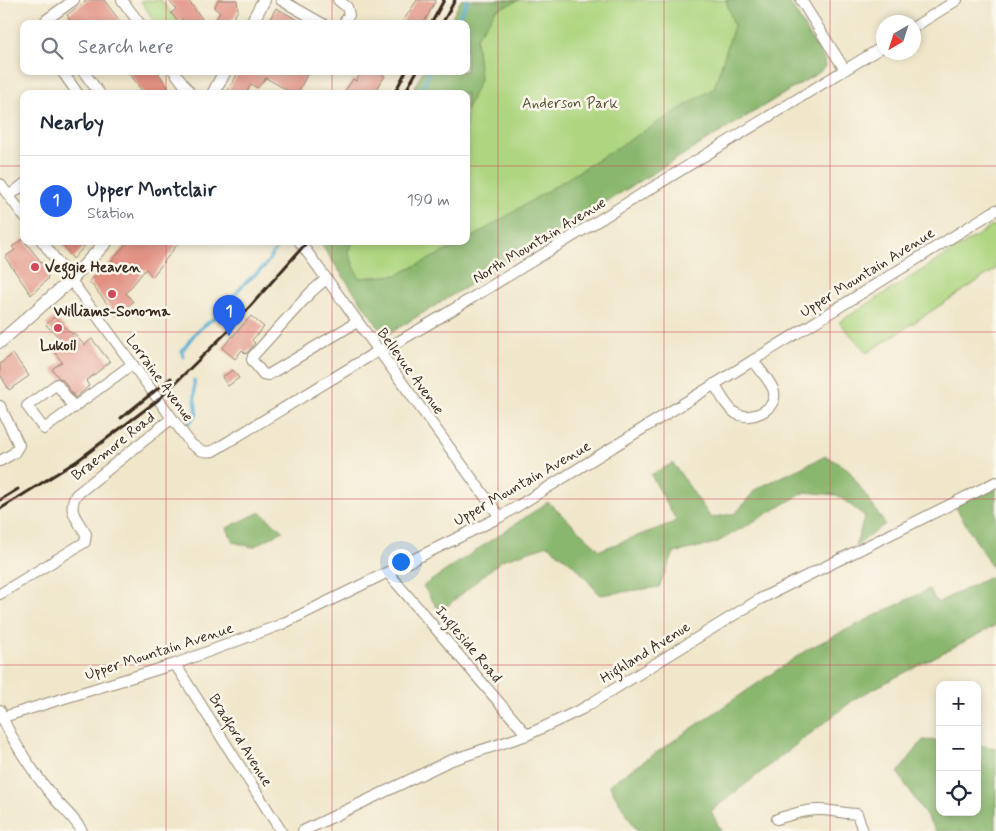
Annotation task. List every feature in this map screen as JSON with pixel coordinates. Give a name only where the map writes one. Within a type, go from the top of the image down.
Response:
[{"type":"main road","points":[[253,20],[264,0]]},
{"type":"main road","points":[[215,90],[224,75]]},
{"type":"main road","points":[[0,342],[71,280],[103,245]]},
{"type":"street","points":[[47,20],[74,0]]},
{"type":"street","points":[[281,0],[316,20]]},
{"type":"street","points":[[338,0],[347,7],[348,15],[345,20]]},
{"type":"street","points":[[802,0],[845,70]]},
{"type":"street","points":[[921,23],[957,0]]},
{"type":"street","points":[[126,1],[138,20]]},
{"type":"street","name":"North Mountain Avenue","points":[[207,453],[214,451],[378,351],[444,315],[876,51]]},
{"type":"street","points":[[65,75],[75,90]]},
{"type":"street","points":[[86,75],[97,90]]},
{"type":"street","points":[[177,75],[188,90]]},
{"type":"street","points":[[0,184],[20,211]]},
{"type":"street","points":[[9,196],[20,187]]},
{"type":"street","name":"Upper Mountain Avenue","points":[[1,715],[176,664],[280,626],[500,517],[996,210]]},
{"type":"street","name":"Lorraine Avenue","points":[[45,245],[171,419],[191,444],[200,451],[207,453]]},
{"type":"street","name":"Bellevue Avenue","points":[[302,245],[500,517]]},
{"type":"street","points":[[326,279],[310,293],[253,356],[252,360],[263,374],[268,375],[357,322]]},
{"type":"street","points":[[714,384],[736,414],[751,416],[766,410],[774,397],[774,391],[754,360]]},
{"type":"street","points":[[74,408],[57,384],[27,406],[44,429],[74,408],[132,364]]},
{"type":"street","points":[[0,406],[19,445],[14,453],[0,461]]},
{"type":"street","name":"Braemore Road","points":[[0,594],[85,542],[86,534],[72,510],[71,503],[76,495],[171,419]]},
{"type":"street","name":"Highland Avenue","points":[[303,831],[449,761],[527,735],[582,709],[760,599],[996,482]]},
{"type":"street","name":"Ingleside Road","points":[[388,573],[527,735]]},
{"type":"street","name":"Bradford Avenue","points":[[176,664],[281,831]]},
{"type":"street","points":[[1,715],[21,752],[55,799],[74,818],[82,831]]},
{"type":"street","points":[[777,819],[795,813],[820,810],[843,814],[857,814],[863,831]]},
{"type":"green space","points":[[161,0],[177,20],[153,20],[141,1]]},
{"type":"green space","name":"Anderson Park","points":[[461,0],[788,0],[824,60],[825,66],[821,71],[385,336],[321,245],[470,245],[470,90],[413,90],[421,75],[470,75],[470,20],[451,20]]},
{"type":"green space","points":[[461,0],[520,0],[497,9],[476,38],[480,79],[470,102],[470,90],[413,90],[421,75],[470,75],[470,20],[451,20]]},
{"type":"green space","points":[[726,0],[788,0],[824,60],[825,66],[821,71],[385,336],[321,245],[352,245],[348,251],[359,278],[397,275],[458,245],[470,245],[470,239],[714,88],[734,26]]},
{"type":"green space","points":[[996,224],[996,269],[867,353],[839,322]]},
{"type":"green space","points":[[826,456],[848,469],[885,524],[855,547],[865,516],[837,495],[805,492],[716,543],[674,553],[659,587],[600,595],[576,567],[548,545],[502,560],[440,612],[423,586],[548,502],[600,550],[676,520],[651,475],[673,463],[711,518],[736,513],[756,489]]},
{"type":"green space","points":[[996,479],[996,574],[952,501]]},
{"type":"green space","points":[[260,512],[283,531],[253,547],[233,542],[227,528]]},
{"type":"green space","points":[[996,574],[996,625],[856,698],[711,811],[721,831],[637,831],[609,785],[808,649],[929,589],[937,603]]},
{"type":"green space","points":[[923,740],[936,741],[936,816],[981,816],[981,746],[996,748],[996,831],[936,831],[898,773]]},
{"type":"building","points":[[87,0],[104,0],[119,20],[70,20],[67,15]]},
{"type":"building","points":[[168,0],[188,0],[203,20],[176,20],[171,13],[176,9]]},
{"type":"building","points":[[218,0],[237,0],[238,10],[232,20],[216,20],[220,12],[214,8]]},
{"type":"building","points":[[417,0],[436,0],[425,20],[404,20]]},
{"type":"building","points":[[276,8],[298,20],[269,20]]},
{"type":"building","points":[[131,75],[160,75],[169,90],[141,90]]},
{"type":"building","points":[[237,75],[307,75],[299,90],[287,90],[266,78],[257,88],[251,84],[248,90],[228,90]]},
{"type":"building","points":[[360,75],[385,76],[376,90],[346,90],[353,79],[356,81]]},
{"type":"building","points":[[20,241],[20,245],[28,245],[49,272],[47,280],[31,295],[5,257],[15,250],[12,247]]},
{"type":"building","points":[[63,245],[85,245],[73,259]]},
{"type":"building","points":[[125,245],[177,245],[152,277],[146,269],[126,293],[133,302],[117,316],[89,281],[106,268]]},
{"type":"building","points":[[251,316],[264,327],[252,340],[255,343],[246,354],[242,350],[235,359],[222,348]]},
{"type":"building","points":[[54,317],[72,334],[74,333],[84,345],[92,339],[110,362],[86,381],[89,386],[75,398],[63,380],[52,369],[62,362],[52,349],[63,341],[46,325]]},
{"type":"building","points":[[13,354],[29,376],[9,390],[0,374],[0,364]]},
{"type":"building","points":[[233,370],[239,378],[228,386],[222,377]]},
{"type":"waterway","points":[[457,20],[468,0]]},
{"type":"waterway","points":[[422,90],[428,75]]},
{"type":"waterway","points":[[183,357],[182,351],[196,332],[214,318],[244,284],[265,266],[276,249],[282,245]]},
{"type":"waterway","points":[[189,423],[197,414],[194,380]]},
{"type":"railway","points":[[433,20],[444,0]]},
{"type":"railway","points":[[444,20],[455,0]]},
{"type":"railway","points":[[396,90],[404,75]]},
{"type":"railway","points":[[406,90],[415,75]]},
{"type":"railway","points":[[0,509],[77,461],[158,400],[230,329],[304,245]]},
{"type":"railway","points":[[121,418],[171,378]]},
{"type":"railway","points":[[0,500],[18,489]]},
{"type":"place","name":"Veggie Heaven","points":[[35,267]]},
{"type":"place","name":"Williams-Sonoma","points":[[112,294]]},
{"type":"place","name":"Lukoil","points":[[58,328]]},
{"type":"place","name":"Upper Montclair","points":[[229,336]]}]
